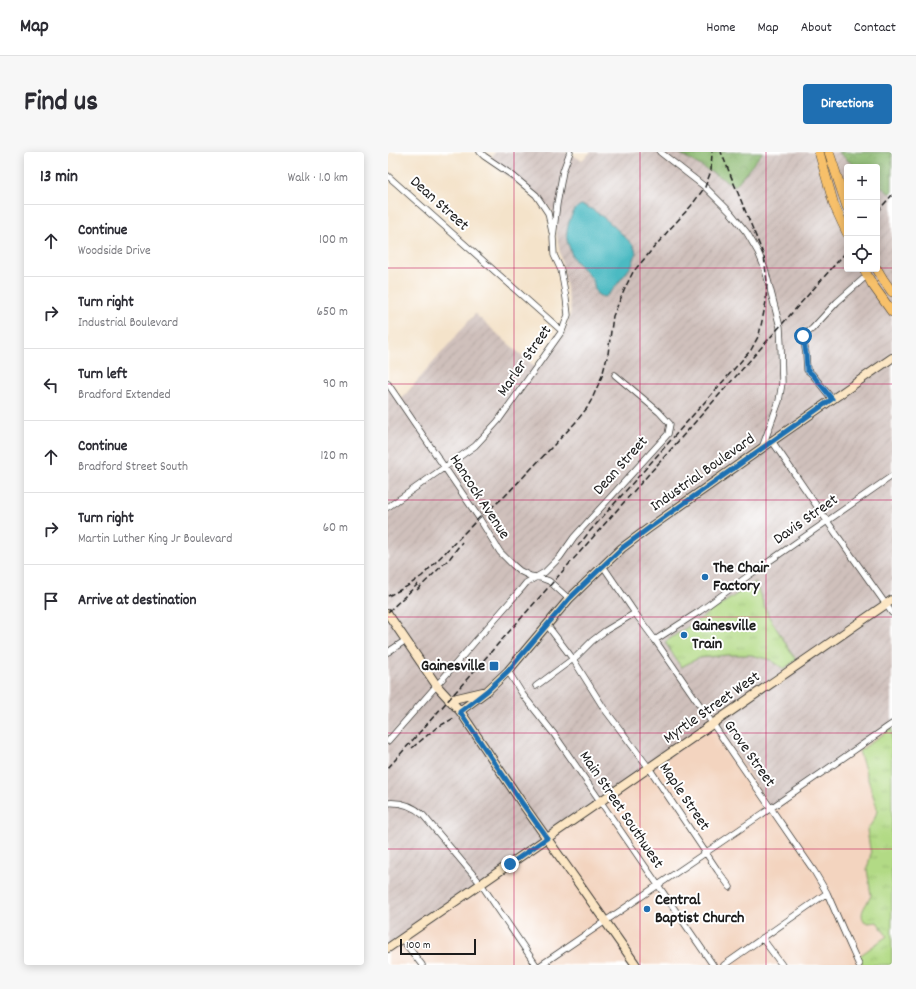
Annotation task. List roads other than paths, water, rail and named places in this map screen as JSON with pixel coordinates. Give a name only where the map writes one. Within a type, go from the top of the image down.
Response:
[{"type":"main road","points":[[819,152],[834,205],[844,227]]},
{"type":"main road","points":[[829,152],[845,200]]},
{"type":"main road","points":[[866,272],[872,284],[892,312]]},
{"type":"main road","points":[[879,272],[892,292]]},
{"type":"street","points":[[480,152],[512,175],[536,195],[548,213],[553,237]]},
{"type":"street","name":"Marler Street","points":[[388,507],[475,446],[498,421],[562,331],[568,315],[561,270],[554,255],[553,237],[563,172],[570,152]]},
{"type":"street","points":[[660,152],[705,187],[730,212],[747,233],[758,252],[765,269],[780,327],[782,345],[782,383],[779,401],[761,449]]},
{"type":"street","name":"Dean Street","points":[[388,176],[562,331]]},
{"type":"street","points":[[832,399],[807,370],[803,336],[812,329],[837,302],[863,279]]},
{"type":"street","name":"Industrial Boulevard","points":[[460,712],[487,691],[508,671],[569,599],[622,548],[892,358]]},
{"type":"street","name":"Dean Street","points":[[537,577],[545,572],[560,557],[574,537],[668,434],[670,424],[659,412],[615,375]]},
{"type":"street","name":"Hancock Avenue","points":[[388,384],[479,518],[500,552],[512,566],[530,576],[549,581],[569,599]]},
{"type":"street","points":[[772,441],[827,521],[889,602],[892,613]]},
{"type":"street","name":"Davis Street","points":[[655,640],[700,611],[892,476]]},
{"type":"street","name":"Grove Street","points":[[603,566],[814,871],[827,893],[859,965]]},
{"type":"street","points":[[388,741],[526,583],[537,577]]},
{"type":"street","name":"Myrtle Street West","points":[[388,948],[889,602]]},
{"type":"street","points":[[536,686],[573,659],[605,631],[635,613]]},
{"type":"street","points":[[388,614],[437,686],[460,712],[636,965]]},
{"type":"street","name":"Maple Street","points":[[547,625],[573,659],[603,707],[649,768],[730,887]]},
{"type":"street","points":[[388,652],[406,640]]},
{"type":"street","name":"Main Street Southwest","points":[[508,671],[524,695],[554,734],[713,965]]},
{"type":"street","points":[[449,700],[487,691]]},
{"type":"street","points":[[541,965],[892,724]]},
{"type":"street","points":[[388,803],[392,802],[404,804],[418,810],[423,814],[481,884],[536,965]]},
{"type":"street","points":[[724,965],[827,893]]},
{"type":"street","points":[[762,938],[782,965]]},
{"type":"street","points":[[402,939],[422,965]]},
{"type":"water","points":[[581,205],[594,211],[609,222],[634,246],[636,253],[632,265],[612,291],[605,297],[596,293],[592,279],[574,260],[567,241],[567,231],[570,219],[573,212]]},
{"type":"railway","points":[[388,596],[406,587],[422,576],[479,518],[505,496],[575,423],[587,408],[602,376],[608,354],[613,316],[627,284],[633,272],[691,206],[705,187],[711,171],[712,152]]},
{"type":"railway","points":[[578,546],[751,350],[759,335],[766,302],[767,282],[764,256],[721,152]]},
{"type":"railway","points":[[880,209],[892,195]]},
{"type":"railway","points":[[388,768],[844,254]]},
{"type":"railway","points":[[417,590],[450,558],[462,542]]},
{"type":"railway","points":[[388,612],[418,584]]},
{"type":"railway","points":[[412,748],[436,728],[454,718]]},
{"type":"place","name":"The Chair Factory","points":[[705,577]]},
{"type":"place","name":"Gainesville Train","points":[[684,635]]},
{"type":"place","name":"Gainesville","points":[[494,666]]},
{"type":"place","name":"Central Baptist Church","points":[[647,909]]}]
